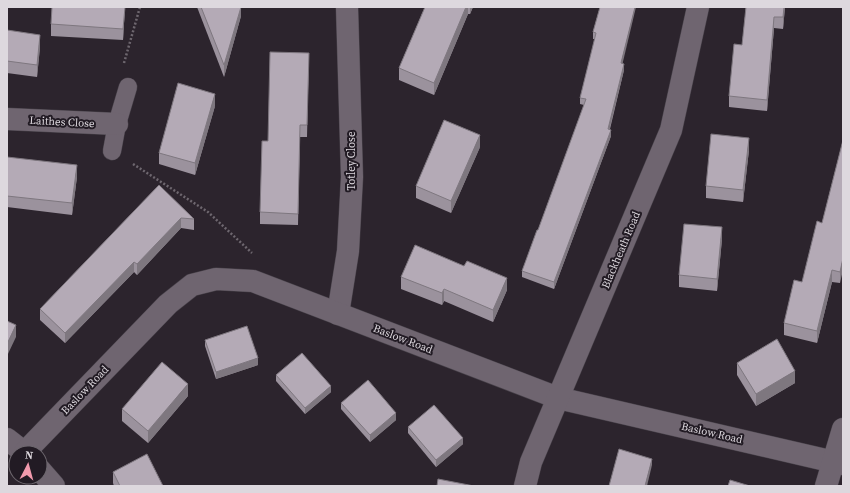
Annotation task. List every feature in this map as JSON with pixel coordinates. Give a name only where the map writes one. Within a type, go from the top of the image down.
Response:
[{"type":"street","name":"Totley Close","points":[[338,314],[348,251],[352,177],[347,7]]},
{"type":"street","name":"Blackheath Road","points":[[525,486],[531,462],[671,130],[698,7]]},
{"type":"street","name":"Laithes Close","points":[[7,119],[117,124]]},
{"type":"street","name":"Baslow Road","points":[[33,445],[168,304],[192,285],[216,279],[253,281],[558,398],[838,462]]},
{"type":"street","points":[[826,486],[838,462],[843,429]]},
{"type":"lane","points":[[112,152],[117,124],[128,87]]},
{"type":"path","points":[[128,87],[124,61],[140,7]]},
{"type":"path","points":[[112,152],[208,212],[256,256],[268,287]]},
{"type":"building","points":[[52,7],[125,7],[123,29],[51,24]]},
{"type":"building","points":[[201,7],[241,7],[224,65]]},
{"type":"building","points":[[425,7],[466,7],[434,83],[399,68]]},
{"type":"building","points":[[600,7],[635,7],[621,63],[624,64],[608,129],[611,130],[554,282],[522,271],[586,99],[580,98],[596,33],[593,32]]},
{"type":"building","points":[[746,7],[784,7],[783,17],[774,17],[767,100],[729,96],[734,44],[742,45]]},
{"type":"building","points":[[7,30],[40,35],[37,65],[7,61]]},
{"type":"building","points":[[270,52],[309,53],[307,125],[300,125],[298,214],[260,212],[262,141],[268,141]]},
{"type":"building","points":[[178,83],[215,94],[195,163],[159,153]]},
{"type":"building","points":[[444,120],[480,135],[451,201],[416,186]]},
{"type":"building","points":[[711,134],[749,138],[743,190],[706,186]]},
{"type":"building","points":[[843,140],[843,258],[840,272],[832,270],[817,331],[784,323],[794,280],[802,282],[817,221],[822,223]]},
{"type":"building","points":[[7,157],[77,165],[72,203],[7,196]]},
{"type":"building","points":[[159,185],[194,219],[181,218],[137,264],[134,262],[65,333],[40,309]]},
{"type":"building","points":[[684,224],[722,227],[717,279],[679,275]]},
{"type":"building","points":[[415,245],[464,266],[467,261],[507,278],[493,310],[444,289],[442,293],[401,277]]},
{"type":"building","points":[[7,321],[16,325],[7,344]]},
{"type":"building","points":[[247,326],[258,358],[216,372],[205,340]]},
{"type":"building","points":[[777,339],[795,371],[756,394],[737,363]]},
{"type":"building","points":[[302,353],[331,386],[305,408],[276,375]]},
{"type":"building","points":[[162,362],[188,384],[148,431],[122,409]]},
{"type":"building","points":[[368,380],[396,413],[370,435],[341,403]]},
{"type":"building","points":[[434,405],[463,438],[436,460],[408,427]]},
{"type":"building","points":[[619,449],[652,459],[645,486],[609,486]]},
{"type":"building","points":[[147,454],[163,486],[120,486],[113,472]]},
{"type":"building","points":[[438,479],[474,486],[437,486]]},
{"type":"building","points":[[730,480],[750,486],[728,486]]}]
